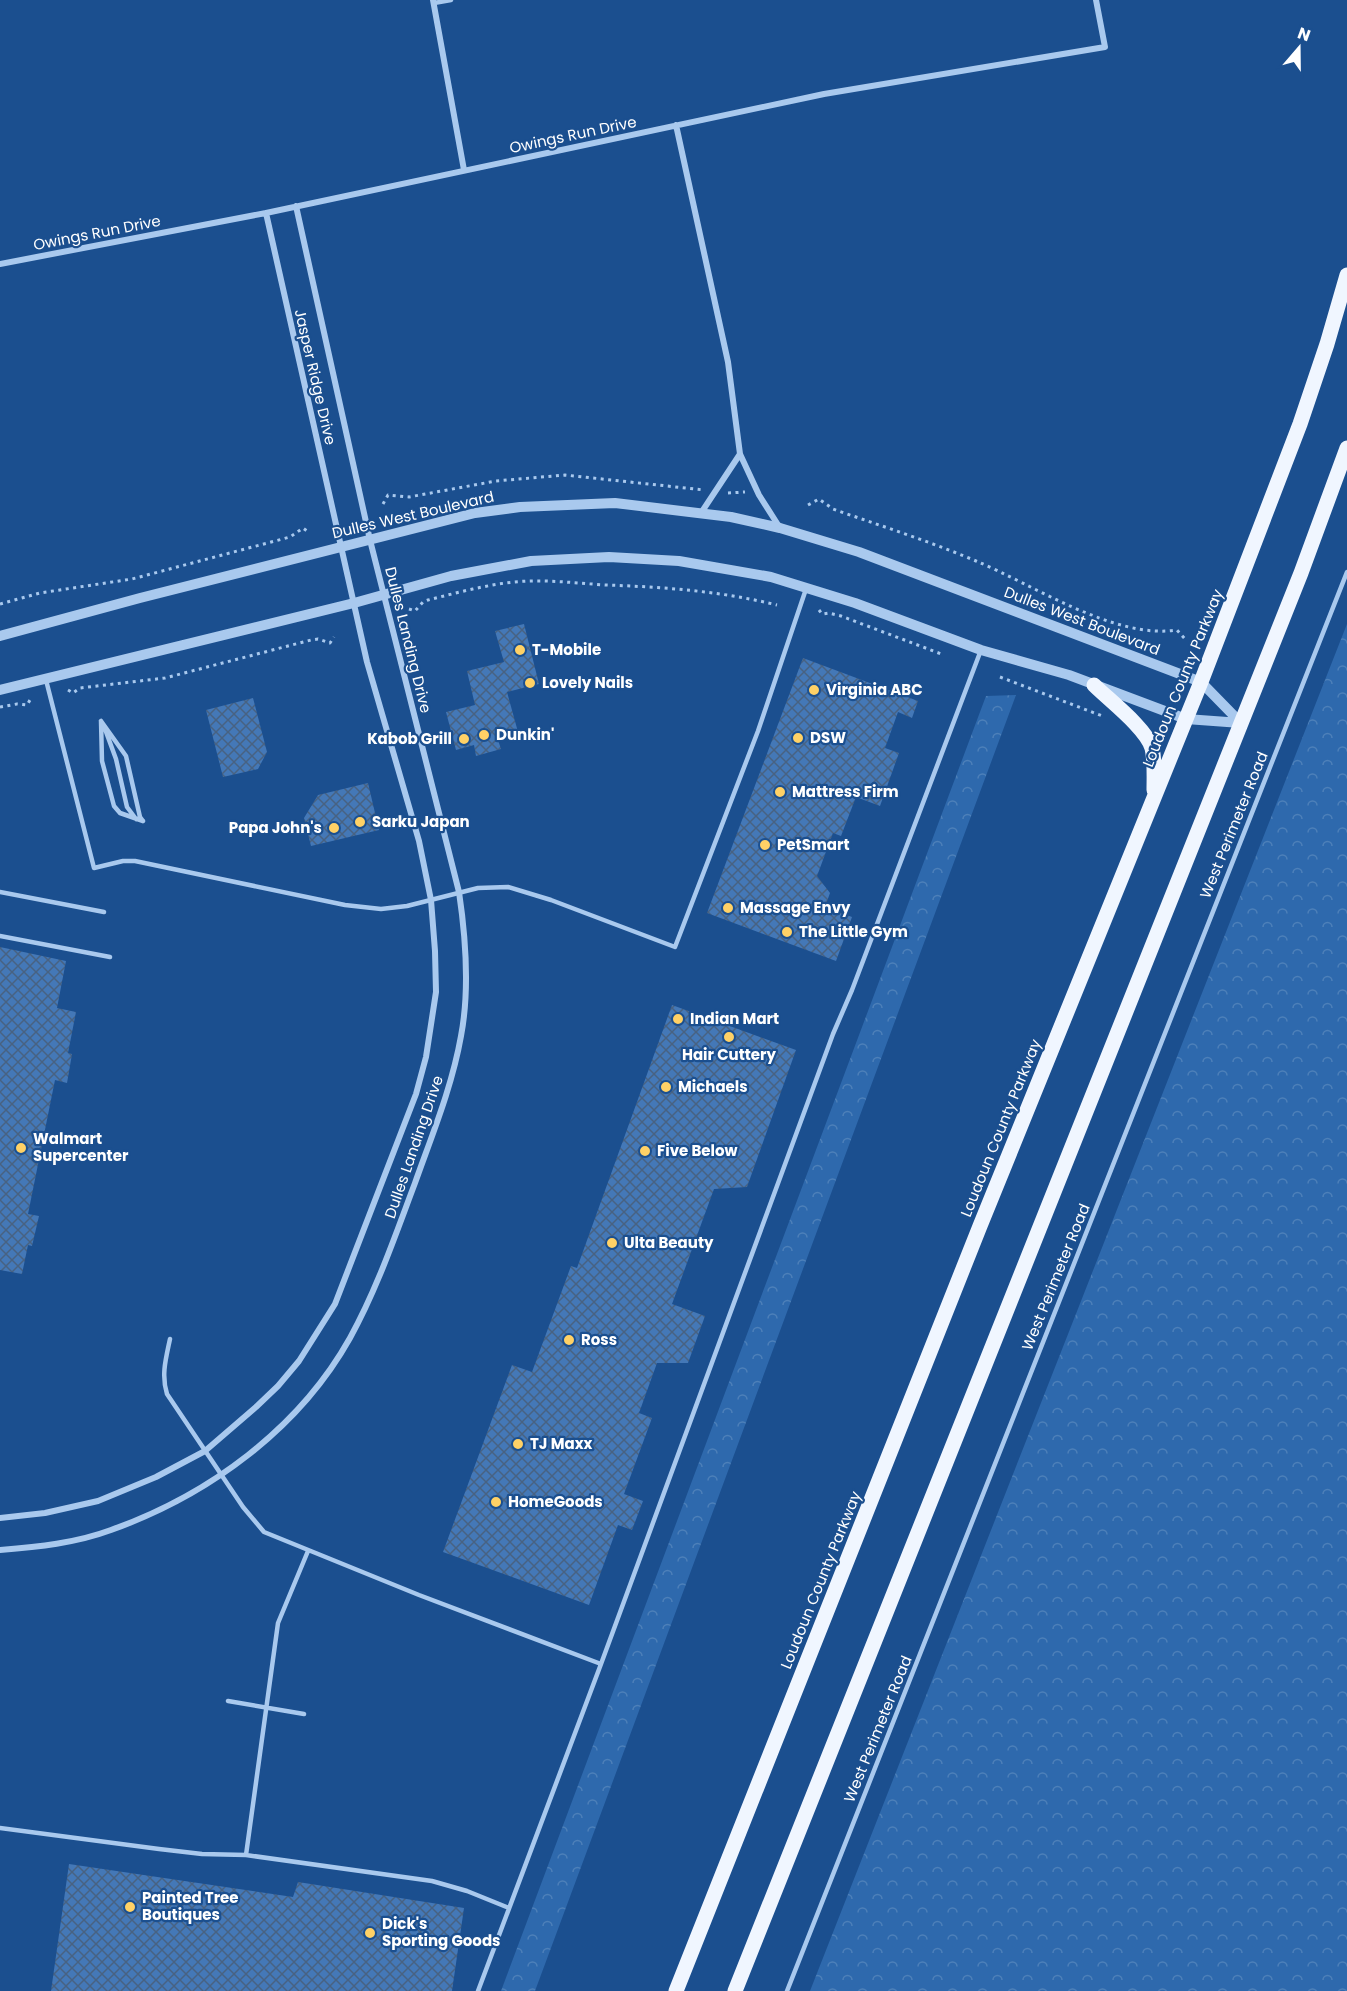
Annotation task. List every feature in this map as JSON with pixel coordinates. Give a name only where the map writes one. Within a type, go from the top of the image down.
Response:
[{"type":"main road","name":"Loudoun County Parkway","points":[[676,1991],[980,1226],[1201,682],[1300,424],[1327,345],[1347,275]]},
{"type":"main road","points":[[735,1991],[1241,723],[1323,516],[1347,448]]},
{"type":"main road","points":[[1094,685],[1146,736],[1152,748],[1154,800]]},
{"type":"street","name":"Owings Run Drive","points":[[0,264],[266,213],[824,94],[1105,47],[1095,0]]},
{"type":"street","points":[[433,2],[464,170]]},
{"type":"street","points":[[676,125],[728,362],[740,454],[759,495],[780,528]]},
{"type":"street","name":"Jasper Ridge Drive","points":[[296,206],[370,540]]},
{"type":"street","name":"Jasper Ridge Drive","points":[[266,213],[341,547]]},
{"type":"street","points":[[701,513],[740,454]]},
{"type":"street","name":"Dulles West Boulevard","points":[[0,636],[475,513],[520,507],[615,503],[731,517],[780,528],[860,552],[1201,682],[1241,723]]},
{"type":"street","name":"Dulles Landing Drive","points":[[0,1550],[56,1544],[110,1530],[162,1508],[222,1475],[273,1436],[326,1374],[349,1340],[382,1271],[436,1125],[462,1034],[465,977],[464,926],[459,892],[370,540]]},
{"type":"street","name":"Dulles Landing Drive","points":[[0,1518],[45,1513],[98,1501],[156,1477],[205,1450],[278,1386],[299,1361],[335,1304],[416,1094],[426,1057],[436,992],[431,900],[419,841],[367,662],[341,547]]},
{"type":"street","points":[[0,690],[354,603],[451,576],[531,561],[609,557],[679,561],[726,567],[807,586],[981,650],[1048,668],[1186,719],[1241,723]]},
{"type":"lane","points":[[433,2],[451,0]]},
{"type":"lane","name":"West Perimeter Road","points":[[787,1991],[1347,572]]},
{"type":"lane","points":[[46,680],[94,868],[123,861],[135,861],[367,908],[395,908],[459,892],[496,887],[520,890],[675,947],[758,731],[807,586]]},
{"type":"lane","points":[[478,1991],[601,1665],[833,1034],[852,990],[981,650]]},
{"type":"lane","points":[[102,721],[126,756],[140,817],[143,821],[120,813],[114,806],[102,760],[102,721]]},
{"type":"lane","points":[[102,721],[116,759],[127,807],[137,819]]},
{"type":"lane","points":[[0,892],[104,912]]},
{"type":"lane","points":[[0,936],[110,957]]},
{"type":"lane","points":[[170,1339],[163,1382],[167,1394],[248,1514],[264,1532],[601,1665]]},
{"type":"lane","points":[[246,1855],[278,1623],[308,1551]]},
{"type":"lane","points":[[228,1701],[304,1714]]},
{"type":"lane","points":[[0,1828],[202,1854],[246,1855],[432,1881],[467,1891],[509,1908]]},
{"type":"path","points":[[383,504],[388,495],[409,498],[496,481],[565,475],[715,492],[737,494],[747,492],[751,497],[759,495]]},
{"type":"path","points":[[808,505],[819,499],[833,508],[977,562],[1042,594],[1099,617],[1151,631],[1178,630],[1185,639]]},
{"type":"path","points":[[0,604],[40,593],[132,579],[290,537],[303,528],[310,533]]},
{"type":"path","points":[[409,609],[415,611],[428,600],[477,588],[539,580],[679,588],[719,593],[777,605]]},
{"type":"path","points":[[819,610],[822,614],[841,615],[944,655]]},
{"type":"path","points":[[68,690],[73,693],[80,688],[165,678],[311,640],[318,639],[330,643],[334,637]]},
{"type":"path","points":[[1000,677],[1109,719]]},
{"type":"path","points":[[0,707],[27,705],[30,700]]},
{"type":"green space","points":[[1347,624],[1347,1991],[810,1991]]},
{"type":"green space","points":[[1016,695],[535,1991],[501,1991],[986,696]]},
{"type":"building","points":[[524,624],[539,684],[507,692],[518,732],[497,737],[501,749],[476,756],[474,745],[456,750],[446,712],[475,705],[467,671],[504,662],[495,631]]},
{"type":"building","points":[[803,658],[918,701],[912,718],[898,712],[885,748],[899,753],[880,806],[856,797],[841,836],[833,833],[817,876],[830,893],[825,907],[852,917],[836,961],[707,913]]},
{"type":"building","points":[[253,698],[267,752],[258,769],[223,777],[206,710]]},
{"type":"building","points":[[368,783],[379,830],[311,846],[304,818],[318,795]]},
{"type":"building","name":"Walmart Supercenter","points":[[0,947],[66,961],[57,1008],[76,1012],[68,1053],[72,1054],[67,1083],[55,1080],[28,1214],[39,1216],[32,1246],[28,1245],[22,1274],[0,1270]]},
{"type":"building","points":[[672,1005],[796,1050],[747,1187],[714,1189],[672,1304],[705,1316],[688,1363],[657,1363],[639,1413],[652,1418],[624,1494],[643,1501],[632,1530],[618,1525],[589,1605],[443,1552],[512,1365],[532,1372],[571,1266],[577,1268]]},
{"type":"building","points":[[69,1864],[293,1897],[298,1882],[464,1908],[452,1991],[51,1991]]},
{"type":"place","name":"T-Mobile","points":[[520,650]]},
{"type":"place","name":"Lovely Nails","points":[[530,683]]},
{"type":"place","name":"Virginia ABC","points":[[814,690]]},
{"type":"place","name":"Dunkin'","points":[[484,735]]},
{"type":"place","name":"DSW","points":[[798,738]]},
{"type":"place","name":"Kabob Grill","points":[[464,739]]},
{"type":"place","name":"Mattress Firm","points":[[780,792]]},
{"type":"place","name":"Sarku Japan","points":[[360,822]]},
{"type":"place","name":"Papa John's","points":[[334,828]]},
{"type":"place","name":"PetSmart","points":[[765,845]]},
{"type":"place","name":"Massage Envy","points":[[728,908]]},
{"type":"place","name":"The Little Gym","points":[[787,932]]},
{"type":"place","name":"Indian Mart","points":[[678,1019]]},
{"type":"place","name":"Hair Cuttery","points":[[729,1037]]},
{"type":"place","name":"Michaels","points":[[666,1087]]},
{"type":"place","name":"Walmart Supercenter","points":[[21,1148]]},
{"type":"place","name":"Five Below","points":[[645,1151]]},
{"type":"place","name":"Ulta Beauty","points":[[612,1243]]},
{"type":"place","name":"Ross","points":[[569,1340]]},
{"type":"place","name":"TJ Maxx","points":[[518,1444]]},
{"type":"place","name":"HomeGoods","points":[[496,1502]]},
{"type":"place","name":"Painted Tree Boutiques","points":[[130,1907]]},
{"type":"place","name":"Dick's Sporting Goods","points":[[370,1933]]}]
